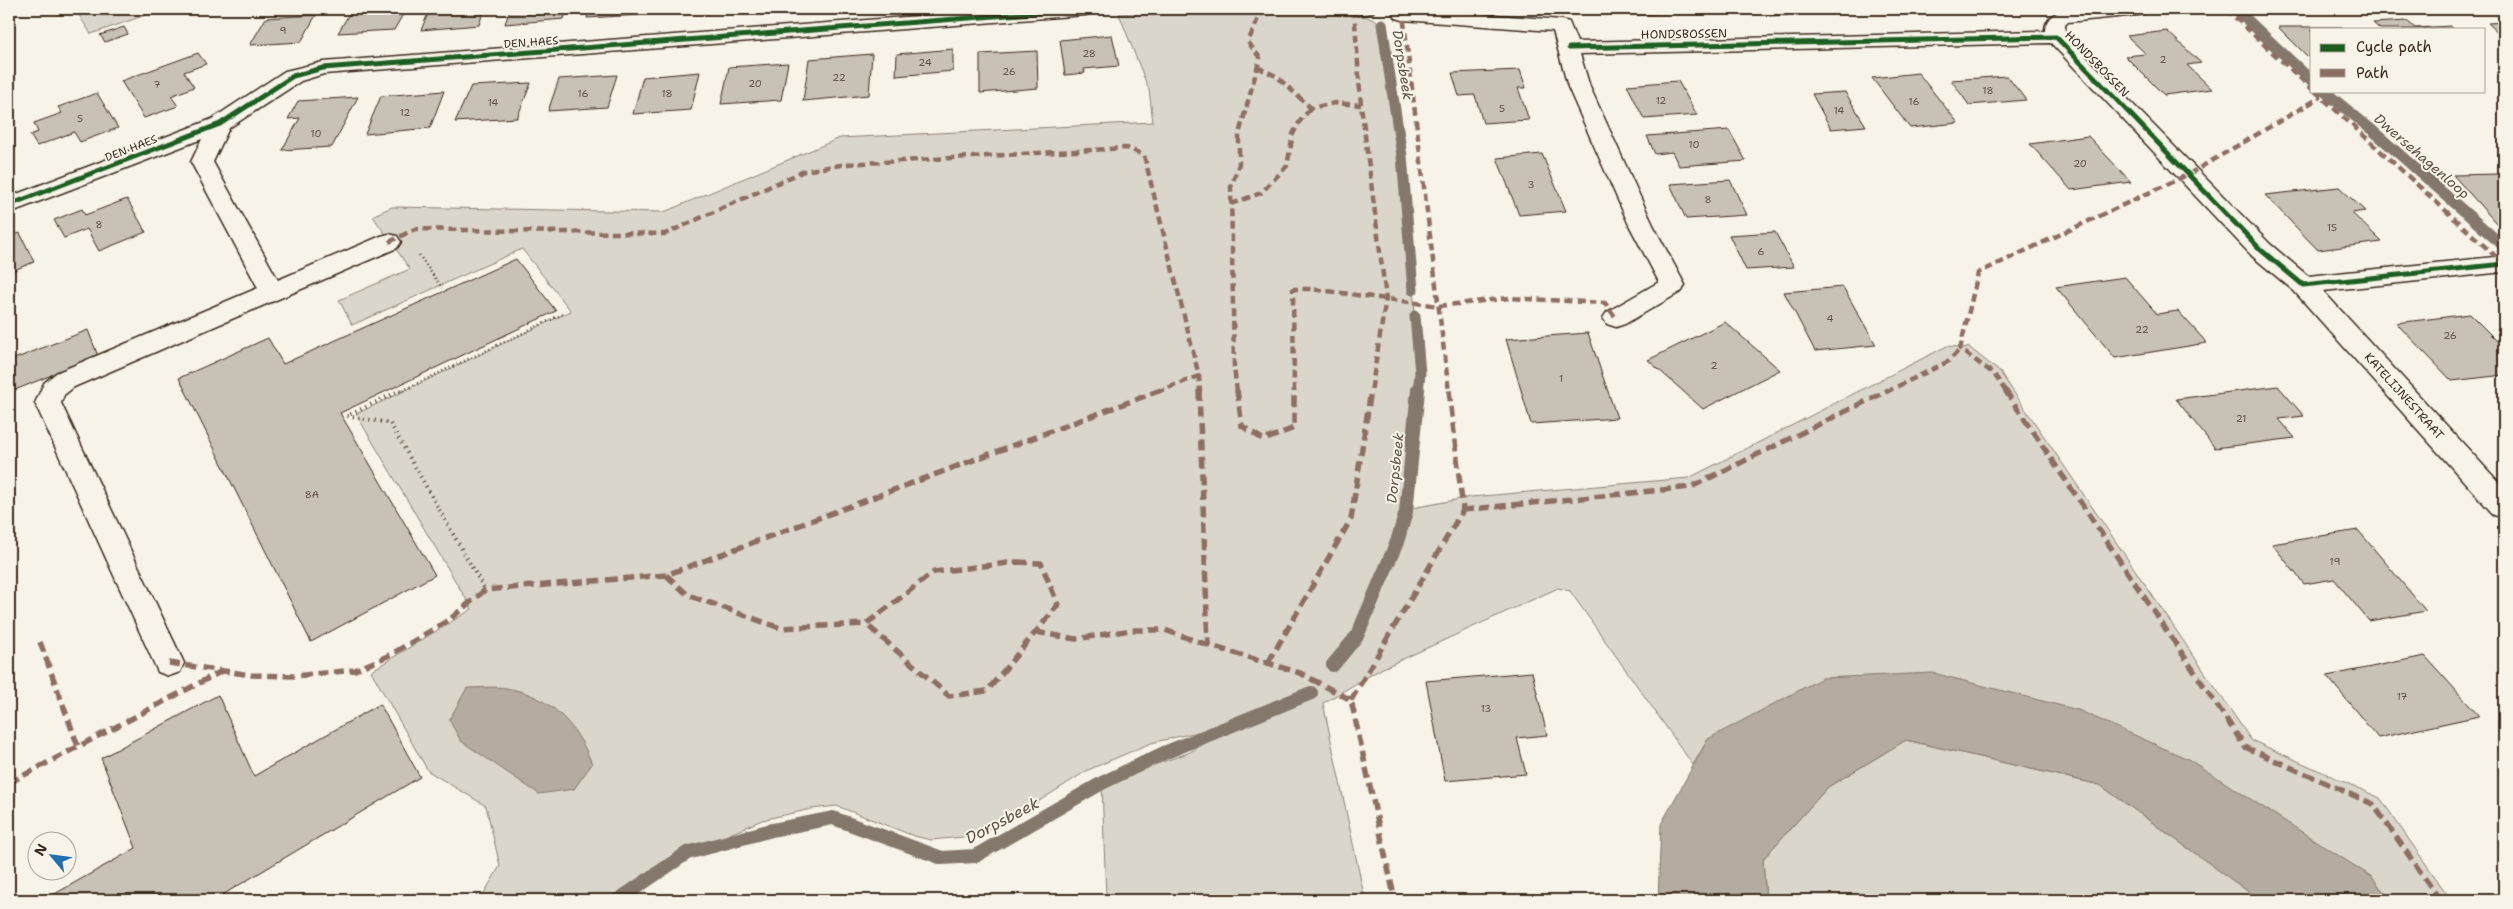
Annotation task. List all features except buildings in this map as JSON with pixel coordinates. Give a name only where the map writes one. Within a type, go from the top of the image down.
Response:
[{"type":"street","name":"DEN HAES","points":[[9,205],[220,124],[293,76],[322,68],[1085,9]]},
{"type":"street","points":[[1358,9],[1365,9]]},
{"type":"street","points":[[2056,37],[2055,24],[2062,17],[2138,9]]},
{"type":"street","points":[[1404,14],[1562,26],[1579,87],[1641,224],[1673,285],[1616,318]]},
{"type":"street","name":"HONDSBOSSEN","points":[[1569,48],[2056,37],[2261,250],[2303,285]]},
{"type":"street","points":[[220,124],[202,162],[246,240],[272,292]]},
{"type":"street","points":[[169,663],[48,403],[53,390],[65,380],[389,242]]},
{"type":"street","points":[[2303,285],[2504,264]]},
{"type":"street","name":"KATELIJNESTRAAT","points":[[2303,285],[2504,507]]},
{"type":"path","points":[[415,250],[442,288]]},
{"type":"path","points":[[485,590],[390,423],[347,416],[563,314]]},
{"type":"shaded area","points":[[75,9],[163,9],[91,34]]},
{"type":"shaded area","points":[[1190,9],[1277,9],[1367,17],[1382,24],[1402,156],[1420,373],[1407,509],[1471,497],[1689,478],[1947,346],[1970,348],[2000,372],[2251,740],[2380,798],[2451,900],[2390,900],[2372,877],[2078,710],[1708,739],[1693,765],[1570,591],[1558,588],[1381,669],[1323,703],[1365,900],[1106,900],[1102,783],[1188,753],[1244,721],[1151,743],[1088,770],[1003,824],[963,837],[931,840],[914,836],[837,806],[811,809],[762,820],[687,853],[606,900],[480,900],[500,866],[486,806],[428,771],[371,671],[472,609],[356,414],[571,311],[522,249],[352,325],[339,300],[410,269],[374,218],[374,215],[392,207],[664,212],[840,138],[1153,122],[1149,90],[1119,14]]},
{"type":"shaded area","points":[[1933,673],[2078,710],[2188,759],[2372,877],[2390,900],[2260,900],[2100,785],[1906,740],[1828,787],[1763,859],[1766,900],[1658,900],[1661,824],[1708,739],[1822,678]]},
{"type":"shaded area","points":[[501,687],[522,692],[536,697],[560,714],[578,737],[592,764],[574,789],[539,794],[461,741],[449,720],[467,688]]},
{"type":"shaded area","points":[[1906,740],[2100,785],[2260,900],[1766,900],[1763,859],[1828,787]]},
{"type":"waterway","name":"Dwersehagenloop","points":[[2240,13],[2310,79]]},
{"type":"waterway","name":"Dorpsbeek","points":[[1382,24],[1402,156],[1413,290]]},
{"type":"waterway","name":"Dwersehagenloop","points":[[2325,92],[2372,130],[2500,243]]},
{"type":"waterway","name":"Dorpsbeek","points":[[1415,316],[1420,373],[1418,392]]},
{"type":"waterway","name":"Dorpsbeek","points":[[1333,665],[1357,636],[1397,542],[1406,512],[1418,390]]},
{"type":"waterway","name":"Dorpsbeek","points":[[618,900],[687,853],[772,830],[833,818],[942,858],[975,856],[1102,783],[1164,753],[1311,693]]},
{"type":"marked path","points":[[1262,9],[1248,42],[1260,58],[1239,134],[1239,164],[1231,187],[1234,367],[1242,426],[1264,440],[1294,428],[1293,289],[1312,289],[1439,306],[1509,298],[1605,303],[1616,318]]},
{"type":"marked path","points":[[1268,663],[1351,519],[1386,298],[1361,105],[1354,9]]},
{"type":"marked path","points":[[1351,700],[1463,510],[1403,14],[1399,9]]},
{"type":"marked path","points":[[2226,9],[2310,87]]},
{"type":"marked path","points":[[1257,67],[1276,76],[1311,108],[1335,103],[1361,105]]},
{"type":"marked path","points":[[2316,92],[2504,264]]},
{"type":"marked path","points":[[2321,97],[2189,174],[1978,273],[1960,349],[1994,374],[2245,747],[2373,804],[2440,900]]},
{"type":"marked path","points":[[1231,204],[1261,193],[1287,166],[1293,134],[1300,121],[1311,108]]},
{"type":"marked path","points":[[389,242],[415,229],[665,234],[804,171],[847,164],[1127,148],[1144,155],[1199,376],[1208,645],[1282,666],[1318,681],[1351,700],[1395,900]]},
{"type":"marked path","points":[[1463,510],[1691,487],[1949,361],[1960,349]]},
{"type":"marked path","points":[[169,663],[251,675],[294,676],[355,670],[390,655],[449,620],[485,590],[666,575],[1199,376]]},
{"type":"marked path","points":[[666,575],[688,595],[780,628],[866,624],[949,696],[987,691],[1058,605],[1041,563],[1017,562],[934,572],[866,624]]},
{"type":"marked path","points":[[1035,632],[1076,639],[1131,630],[1165,630],[1208,645]]},
{"type":"marked path","points":[[40,642],[78,746]]},
{"type":"marked path","points":[[9,783],[222,671]]},
{"type":"cycle path","points":[[9,205],[220,124],[293,76],[323,68],[1085,9]]},
{"type":"cycle path","points":[[1569,48],[2056,37],[2261,250],[2303,285],[2504,264]]}]
